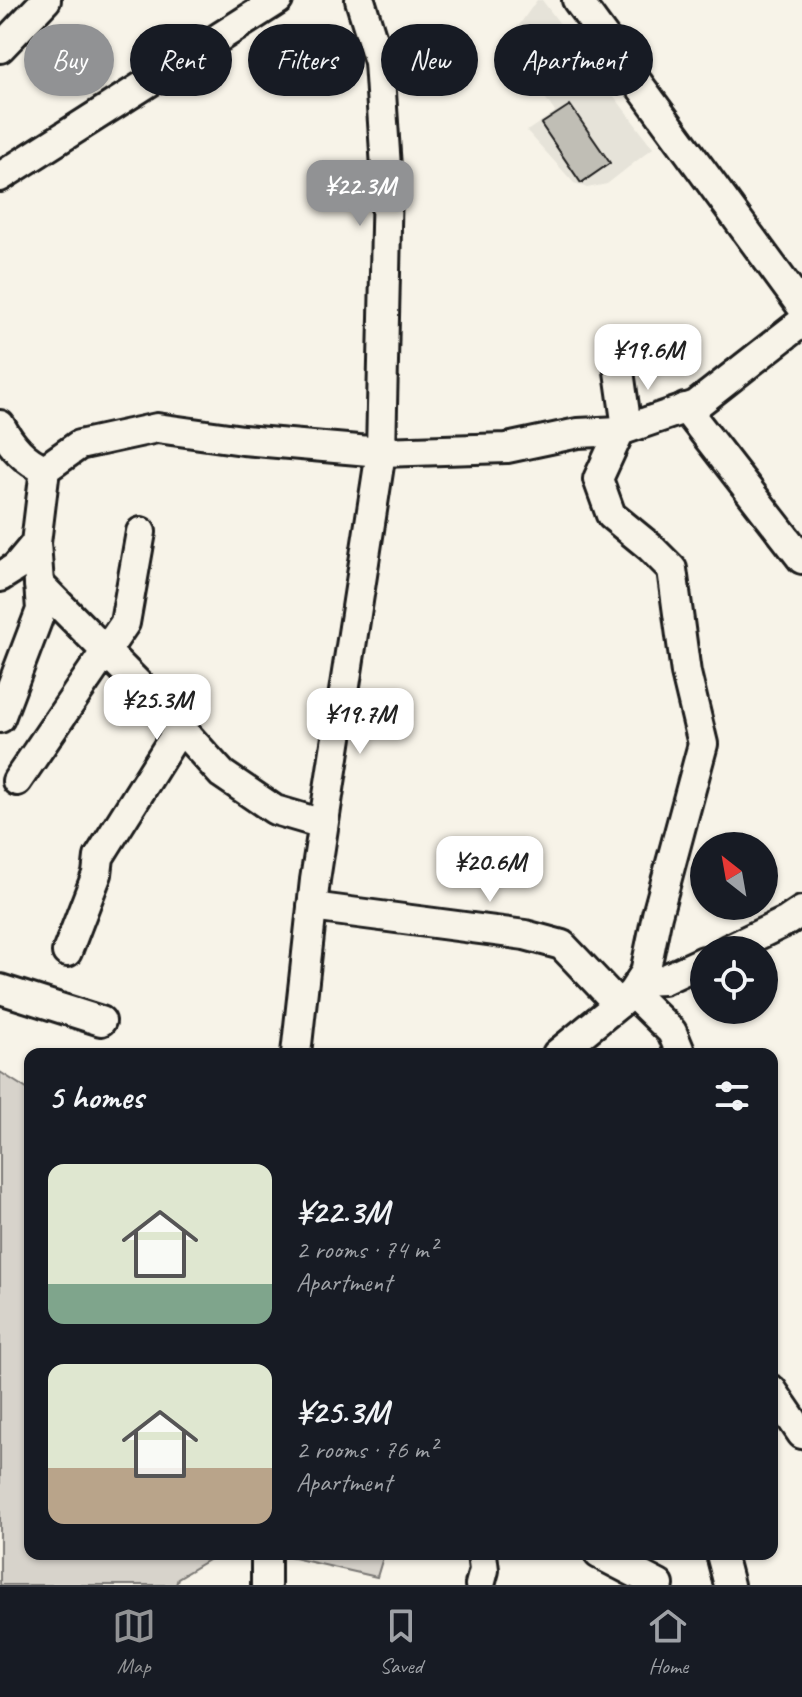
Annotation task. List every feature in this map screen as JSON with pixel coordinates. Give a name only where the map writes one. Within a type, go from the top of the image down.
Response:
[{"type":"street","points":[[0,48],[46,0]]},
{"type":"street","points":[[0,177],[278,0]]},
{"type":"street","points":[[297,1048],[323,824],[381,452],[387,183],[379,62],[360,0]]},
{"type":"street","points":[[577,0],[802,307]]},
{"type":"street","points":[[0,718],[41,610],[36,543],[45,469],[79,445],[157,428],[243,440],[381,452],[507,448],[578,433],[624,429],[696,405],[802,322]]},
{"type":"street","points":[[564,1048],[630,993],[645,973],[657,915],[703,744],[686,673],[672,569],[611,515],[598,479],[624,429],[618,364]]},
{"type":"street","points":[[685,408],[802,559]]},
{"type":"street","points":[[0,425],[9,442],[30,463],[45,469]]},
{"type":"street","points":[[17,781],[125,623],[141,532]]},
{"type":"street","points":[[0,577],[16,567],[36,543]]},
{"type":"street","points":[[39,584],[222,774],[275,810],[323,824]]},
{"type":"street","points":[[67,952],[97,874],[99,857],[180,728]]},
{"type":"street","points":[[312,907],[525,935],[562,945],[630,993],[672,1032],[679,1048]]},
{"type":"street","points":[[756,936],[802,911]]},
{"type":"street","points":[[630,993],[690,967]]},
{"type":"street","points":[[0,989],[101,1021]]},
{"type":"street","points":[[266,1560],[266,1585]]},
{"type":"street","points":[[480,1585],[483,1560]]},
{"type":"street","points":[[611,1560],[659,1585]]},
{"type":"street","points":[[723,1560],[729,1585]]},
{"type":"shaded area","points":[[537,0],[542,0],[560,24],[520,24]]},
{"type":"shaded area","points":[[544,96],[614,96],[653,148],[607,184],[587,188],[574,183],[527,131],[555,112]]},
{"type":"shaded area","points":[[0,1072],[24,1087],[24,1560],[208,1560],[178,1578],[176,1585],[0,1585]]},
{"type":"shaded area","points":[[302,1560],[382,1560],[377,1577]]},
{"type":"building","points":[[570,105],[610,163],[581,183],[541,124]]}]
